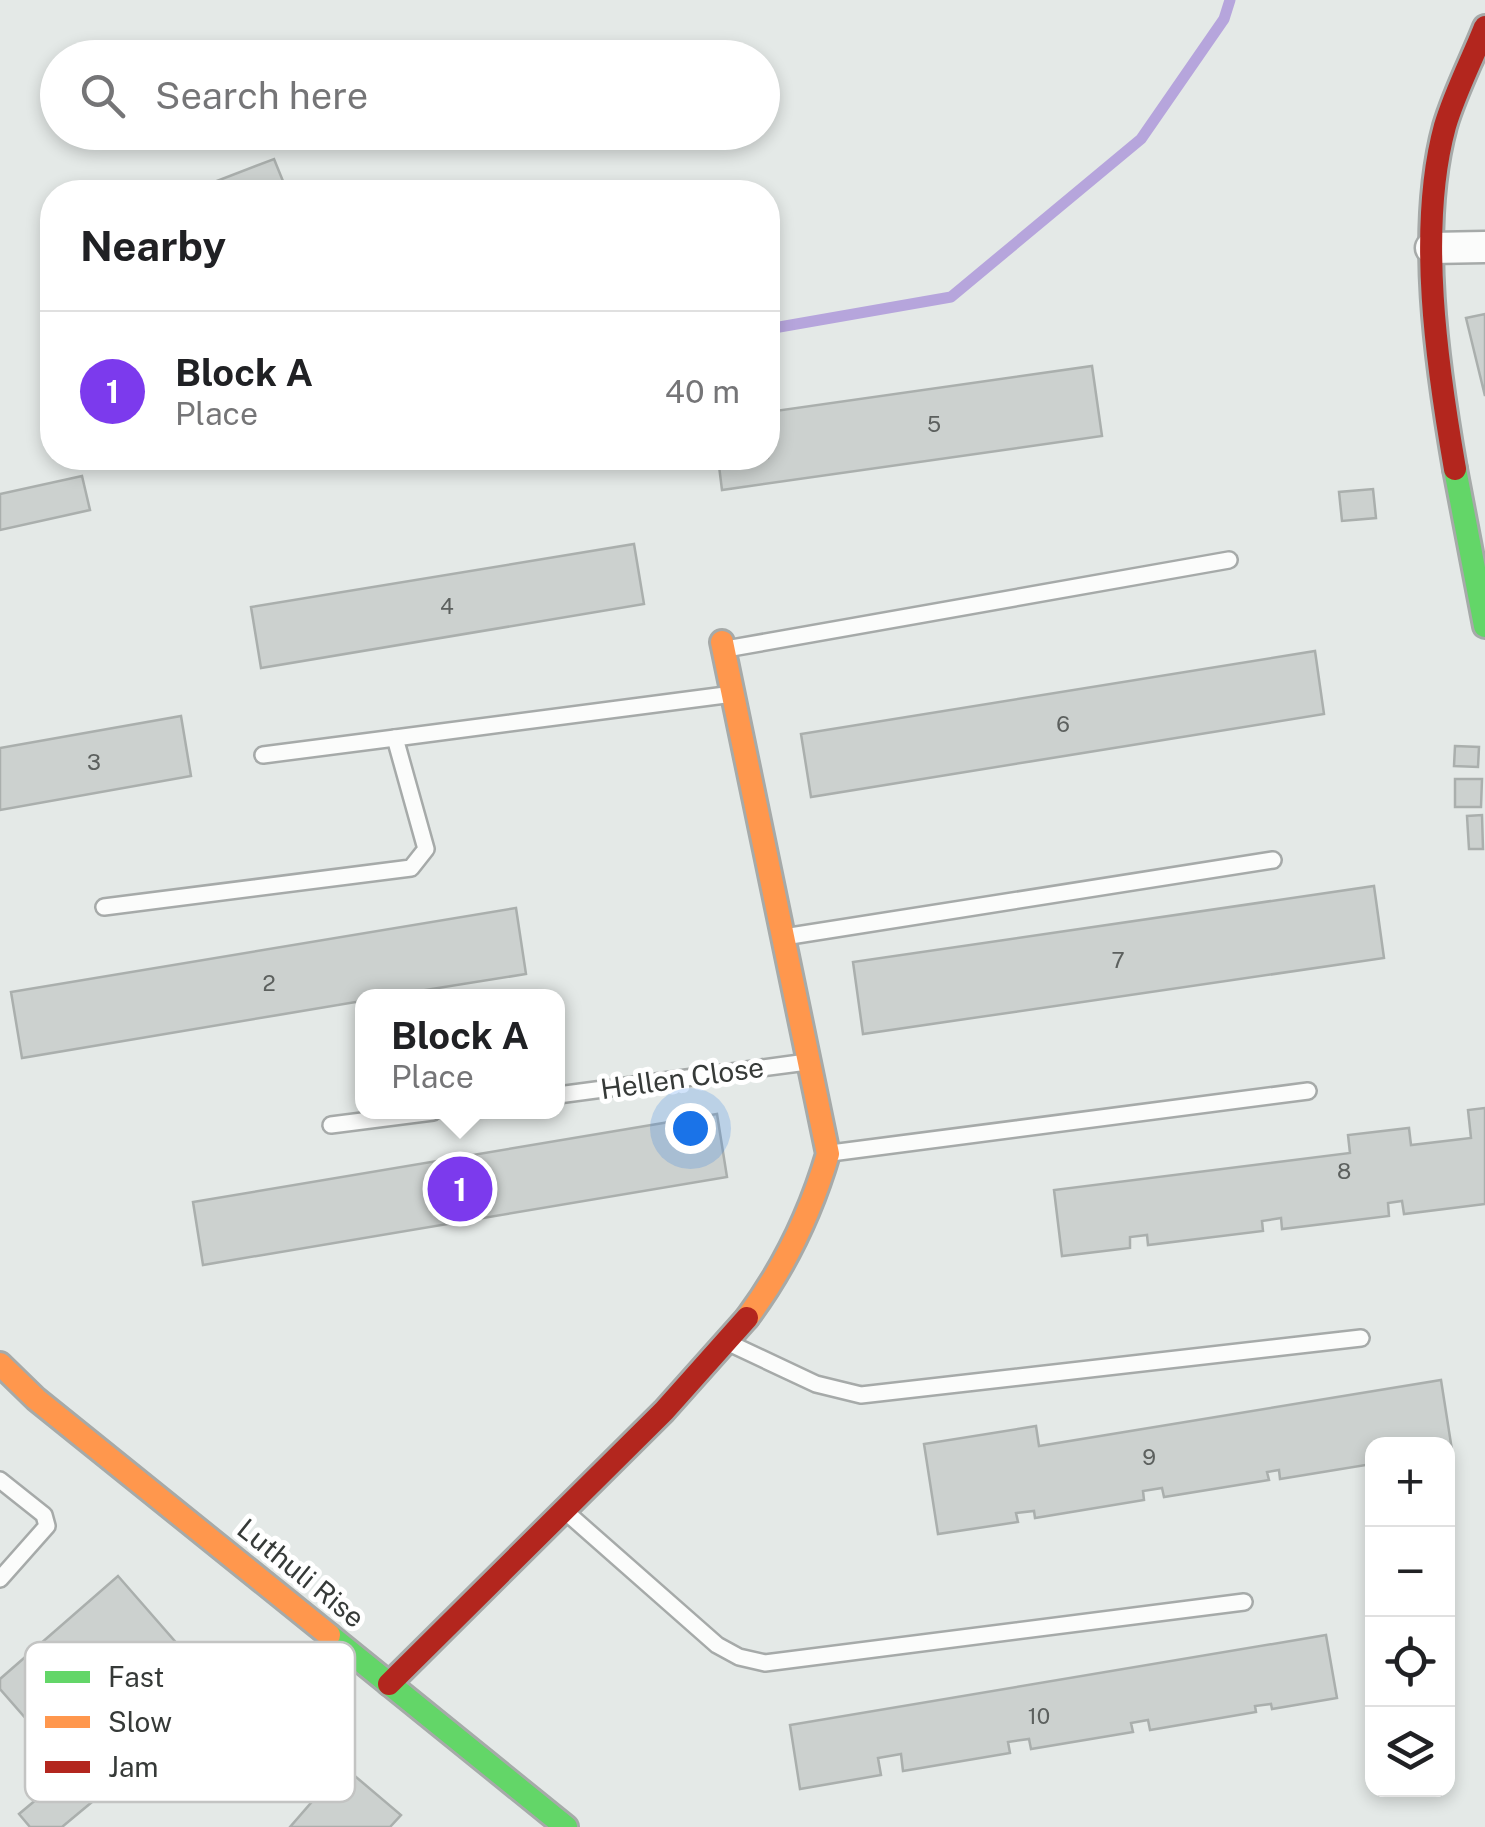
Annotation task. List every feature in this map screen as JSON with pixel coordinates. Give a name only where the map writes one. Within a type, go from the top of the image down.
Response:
[{"type":"street","points":[[1485,27],[1442,138],[1431,248],[1452,441],[1485,626]]},
{"type":"street","points":[[1431,248],[1485,247]]},
{"type":"street","points":[[389,1684],[730,1344],[804,1229],[828,1154],[723,646]]},
{"type":"street","name":"Luthuli Rise","points":[[0,1364],[36,1398],[337,1642]]},
{"type":"street","name":"Luthuli Rise","points":[[355,1656],[530,1816],[566,1827]]},
{"type":"lane","points":[[723,646],[1229,560]]},
{"type":"lane","points":[[263,756],[735,694]]},
{"type":"lane","points":[[104,908],[411,868],[426,849],[394,738]]},
{"type":"lane","points":[[784,936],[1273,860]]},
{"type":"lane","name":"Hellen Close","points":[[565,1094],[807,1062]]},
{"type":"lane","points":[[828,1154],[1308,1091]]},
{"type":"lane","points":[[331,1125],[378,1119]]},
{"type":"lane","points":[[730,1344],[816,1384],[862,1395],[1362,1338]]},
{"type":"lane","points":[[0,1480],[44,1515],[47,1526],[0,1579]]},
{"type":"lane","points":[[564,1510],[718,1645],[739,1657],[765,1663],[1244,1602]]},
{"type":"building","points":[[274,159],[283,180],[219,180]]},
{"type":"building","points":[[1485,314],[1485,396],[1466,318]]},
{"type":"building","points":[[1092,366],[1102,436],[722,490],[720,470],[780,470],[780,410]]},
{"type":"building","points":[[82,476],[90,510],[0,530],[0,494]]},
{"type":"building","points":[[1373,489],[1376,518],[1342,521],[1339,492]]},
{"type":"building","points":[[634,544],[644,604],[261,668],[251,607]]},
{"type":"building","points":[[1315,651],[1324,714],[811,797],[801,734]]},
{"type":"building","points":[[181,716],[191,776],[0,810],[0,748]]},
{"type":"building","points":[[1455,746],[1479,747],[1478,767],[1454,766]]},
{"type":"building","points":[[1455,779],[1482,779],[1481,807],[1455,807]]},
{"type":"building","points":[[1482,815],[1483,849],[1469,849],[1467,816]]},
{"type":"building","points":[[1374,886],[1384,958],[863,1034],[853,962]]},
{"type":"building","points":[[516,908],[526,974],[432,989],[355,989],[355,1002],[22,1058],[11,992]]},
{"type":"building","points":[[1485,1108],[1485,1204],[1404,1214],[1402,1201],[1388,1203],[1389,1216],[1282,1229],[1281,1218],[1262,1221],[1263,1231],[1148,1245],[1147,1235],[1130,1237],[1130,1248],[1062,1256],[1054,1190],[1350,1153],[1348,1135],[1409,1128],[1411,1145],[1471,1138],[1468,1110]]},
{"type":"building","points":[[717,1114],[727,1177],[203,1265],[193,1202]]},
{"type":"building","points":[[1441,1380],[1450,1437],[1365,1437],[1365,1465],[1280,1479],[1279,1470],[1267,1472],[1269,1480],[1164,1497],[1162,1488],[1143,1491],[1144,1500],[1035,1518],[1034,1511],[1016,1513],[1018,1522],[938,1534],[924,1444],[1036,1426],[1039,1446]]},
{"type":"building","points":[[118,1576],[176,1642],[42,1642]]},
{"type":"building","points":[[1326,1635],[1337,1698],[1272,1709],[1271,1704],[1255,1706],[1256,1712],[1150,1730],[1148,1720],[1131,1723],[1133,1732],[1031,1749],[1029,1739],[1008,1742],[1010,1753],[903,1771],[901,1754],[878,1758],[881,1775],[800,1789],[790,1725]]},
{"type":"building","points":[[25,1657],[25,1718],[0,1689],[0,1679]]},
{"type":"building","points":[[355,1776],[401,1815],[390,1827],[290,1827],[312,1802],[355,1802]]},
{"type":"building","points":[[33,1802],[92,1802],[62,1827],[30,1827],[19,1814]]},
{"type":"waterway","points":[[780,327],[951,297],[1141,139],[1224,19],[1230,0]]},
{"type":"traffic: fast","points":[[1455,469],[1485,626]]},
{"type":"traffic: fast","points":[[329,1635],[338,1642]]},
{"type":"traffic: fast","points":[[355,1656],[566,1827]]},
{"type":"traffic: slow","points":[[722,642],[828,1154],[795,1240],[747,1318]]},
{"type":"traffic: slow","points":[[0,1364],[36,1399],[329,1635]]},
{"type":"traffic: jam","points":[[1455,469],[1433,298],[1432,209],[1445,126],[1485,27]]},
{"type":"traffic: jam","points":[[389,1684],[664,1411],[747,1318]]},
{"type":"place","name":"Block A","points":[[460,1189]]}]
